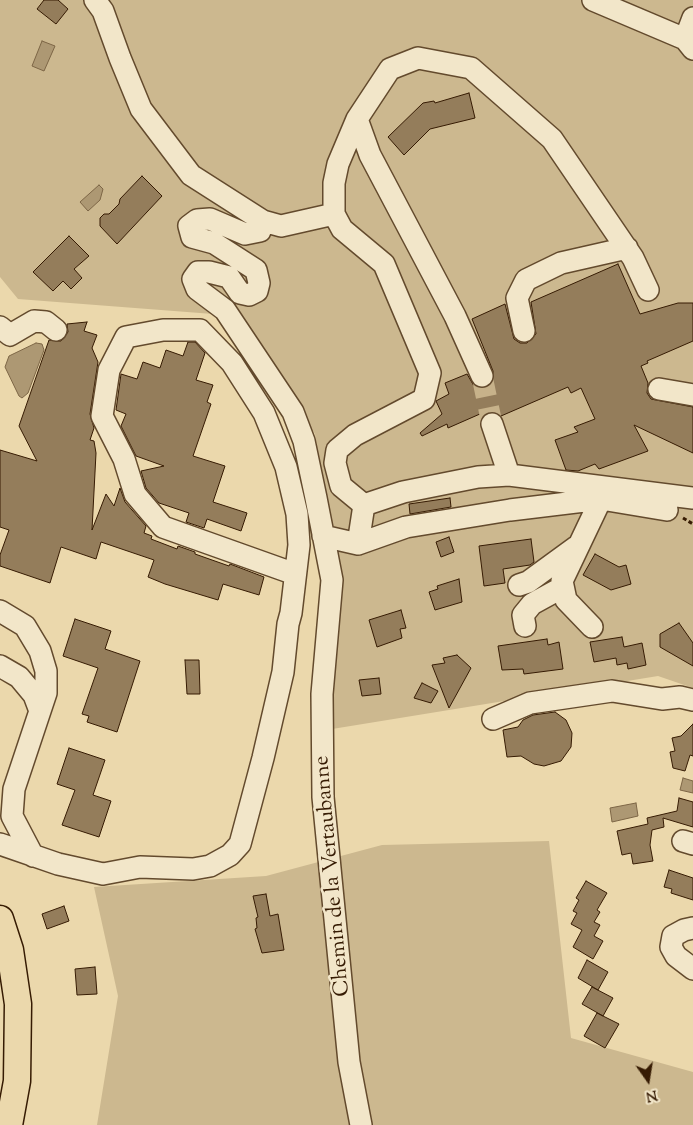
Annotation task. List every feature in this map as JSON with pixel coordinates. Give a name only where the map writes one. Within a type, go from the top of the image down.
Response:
[{"type":"main road","points":[[0,919],[10,950],[18,1004],[9,1079],[9,1125]]},
{"type":"street","points":[[95,0],[104,11],[141,109],[191,175],[263,221],[281,226],[334,214]]},
{"type":"street","points":[[593,0],[689,44],[693,18]]},
{"type":"street","points":[[364,505],[341,486],[336,463],[337,450],[355,435],[424,399],[430,373],[384,264],[342,229],[334,214],[334,183],[338,164],[357,119],[390,69],[418,58],[471,68],[552,139],[627,248],[648,290]]},
{"type":"street","points":[[357,119],[370,155],[455,316],[482,376]]},
{"type":"street","name":"Chemin de la Vertaubanne","points":[[263,221],[260,231],[245,234],[210,219],[197,220],[189,226],[192,237],[214,243],[256,270],[259,283],[257,291],[249,295],[240,293],[229,278],[209,272],[198,272],[193,279],[197,289],[225,310],[293,412],[304,441],[332,580],[322,694],[323,797],[350,1062],[361,1125]]},
{"type":"street","points":[[524,331],[517,298],[526,280],[561,263],[627,248]]},
{"type":"street","points":[[0,328],[10,335],[34,321],[46,322],[56,330]]},
{"type":"street","points":[[0,844],[58,864],[103,874],[140,867],[193,869],[210,866],[230,855],[240,844],[283,672],[299,545],[297,514],[286,467],[264,413],[232,363],[200,330],[163,330],[126,337],[109,370],[102,416],[124,459],[135,494],[163,527],[295,574]]},
{"type":"street","points":[[659,389],[693,395]]},
{"type":"street","points":[[492,424],[509,475]]},
{"type":"street","points":[[364,505],[403,492],[478,477],[509,475],[693,498]]},
{"type":"street","points":[[323,536],[358,544],[406,527],[510,510],[601,499],[667,510]]},
{"type":"street","points":[[592,627],[566,600],[562,580],[581,544],[601,499]]},
{"type":"street","points":[[358,544],[364,505]]},
{"type":"street","points":[[519,585],[528,582],[581,544]]},
{"type":"street","points":[[524,626],[522,615],[532,604],[563,587]]},
{"type":"street","points":[[0,611],[25,626],[40,651],[46,671],[46,693],[14,789],[6,824],[33,856]]},
{"type":"street","points":[[0,666],[19,678],[34,695],[40,711]]},
{"type":"street","points":[[493,719],[530,703],[612,691],[662,699],[686,699]]},
{"type":"street","points":[[693,928],[673,936],[671,947],[676,956],[693,969]]},
{"type":"shaded area","points":[[0,0],[693,0],[693,688],[658,676],[326,730],[337,579],[315,434],[239,316],[18,299],[0,277]]},
{"type":"shaded area","points":[[42,41],[55,46],[44,71],[32,66]]},
{"type":"shaded area","points":[[99,185],[103,189],[100,200],[88,211],[80,202]]},
{"type":"shaded area","points":[[36,343],[42,344],[44,350],[28,393],[22,398],[19,396],[5,367],[9,356]]},
{"type":"shaded area","points":[[683,778],[693,781],[693,793],[680,790]]},
{"type":"shaded area","points":[[636,803],[638,816],[612,822],[610,808]]},
{"type":"shaded area","points":[[549,841],[571,1038],[693,1072],[693,1125],[97,1125],[118,996],[94,887],[266,876],[382,845]]},
{"type":"building","points":[[44,0],[58,0],[68,9],[56,24],[37,9]]},
{"type":"building","points":[[469,93],[475,118],[430,129],[404,155],[388,137],[423,103],[434,101],[435,103]]},
{"type":"building","points":[[142,176],[162,196],[117,244],[100,226],[100,218],[104,214],[109,214],[119,204],[120,199]]},
{"type":"building","points":[[69,236],[89,256],[74,269],[82,278],[71,289],[63,281],[53,291],[33,272]]},
{"type":"building","points":[[618,264],[640,314],[678,303],[693,303],[693,341],[647,361],[648,363],[641,366],[648,383],[647,393],[651,399],[693,407],[693,453],[634,425],[648,451],[599,469],[595,464],[578,471],[566,470],[555,440],[578,432],[574,427],[595,419],[581,388],[571,393],[568,387],[501,416],[489,410],[448,428],[447,424],[422,436],[420,433],[442,414],[436,401],[449,394],[445,383],[467,374],[474,386],[487,388],[492,383],[493,371],[472,319],[505,304],[514,339],[520,343],[527,343],[536,334],[531,302]]},
{"type":"building","points":[[87,322],[84,331],[97,335],[92,348],[98,362],[90,414],[94,428],[90,440],[94,441],[96,453],[92,530],[106,494],[114,506],[120,488],[125,502],[146,526],[144,533],[152,536],[151,539],[177,549],[178,546],[195,552],[195,554],[229,566],[230,564],[264,577],[259,595],[223,584],[218,600],[165,584],[148,577],[154,560],[101,542],[96,559],[61,547],[50,583],[0,566],[0,555],[9,530],[0,527],[0,450],[37,461],[19,426],[49,340],[61,341],[68,332],[67,324]]},
{"type":"building","points":[[188,342],[195,342],[205,353],[196,380],[213,385],[207,402],[211,404],[193,456],[225,466],[213,502],[247,513],[241,531],[207,519],[204,528],[186,522],[189,513],[159,503],[146,488],[141,471],[164,466],[136,456],[121,426],[126,414],[116,410],[121,374],[137,379],[143,362],[160,368],[166,350],[183,356]]},
{"type":"building","points":[[450,498],[451,507],[410,514],[409,504]]},
{"type":"building","points":[[449,537],[454,552],[441,557],[436,542]]},
{"type":"building","points":[[531,539],[534,562],[530,565],[503,569],[505,583],[484,586],[479,546]]},
{"type":"building","points":[[595,554],[619,567],[626,565],[631,584],[611,590],[583,575]]},
{"type":"building","points":[[459,579],[462,602],[435,610],[429,592],[438,589],[437,586]]},
{"type":"building","points":[[401,610],[406,628],[400,629],[402,638],[377,647],[369,620]]},
{"type":"building","points":[[75,619],[111,631],[105,649],[140,661],[117,732],[87,722],[89,716],[82,714],[98,668],[63,656]]},
{"type":"building","points":[[679,623],[693,643],[693,666],[660,647],[660,634]]},
{"type":"building","points":[[622,637],[624,647],[642,643],[646,665],[628,669],[627,663],[617,665],[616,658],[594,662],[590,642]]},
{"type":"building","points":[[547,639],[548,645],[559,642],[563,669],[524,674],[523,669],[502,670],[498,646]]},
{"type":"building","points":[[457,655],[471,668],[449,708],[432,665],[445,663],[443,658]]},
{"type":"building","points":[[185,660],[199,660],[200,694],[187,694]]},
{"type":"building","points":[[379,678],[381,694],[362,696],[359,680]]},
{"type":"building","points":[[422,683],[438,691],[431,703],[414,698]]},
{"type":"building","points":[[555,712],[566,720],[572,733],[571,747],[561,761],[544,766],[534,764],[521,756],[507,757],[503,730],[518,727],[523,720],[533,715]]},
{"type":"building","points":[[693,724],[693,756],[690,755],[685,771],[673,768],[670,752],[675,751],[672,738],[681,736]]},
{"type":"building","points":[[69,748],[105,760],[93,795],[111,801],[99,837],[62,825],[75,790],[57,784]]},
{"type":"building","points":[[679,798],[693,802],[693,827],[663,818],[664,827],[652,830],[650,845],[653,861],[633,864],[631,853],[622,855],[617,831],[648,824],[647,818],[677,811]]},
{"type":"building","points":[[669,870],[693,878],[693,900],[671,893],[672,889],[664,887]]},
{"type":"building","points":[[586,881],[607,893],[597,910],[600,912],[594,922],[600,925],[594,936],[603,941],[593,959],[573,947],[582,930],[571,924],[577,913],[573,911],[579,900],[576,898]]},
{"type":"building","points":[[266,894],[270,916],[278,914],[284,950],[262,953],[255,929],[257,928],[256,918],[258,917],[253,896]]},
{"type":"building","points":[[64,906],[69,921],[47,929],[42,914]]},
{"type":"building","points":[[587,960],[608,972],[598,990],[578,978]]},
{"type":"building","points":[[95,967],[97,994],[77,995],[75,969]]},
{"type":"building","points":[[592,987],[613,998],[603,1016],[582,1004]]},
{"type":"building","points":[[597,1013],[619,1024],[605,1048],[584,1036]]},
{"type":"tunnel","points":[[482,376],[492,424]]}]
